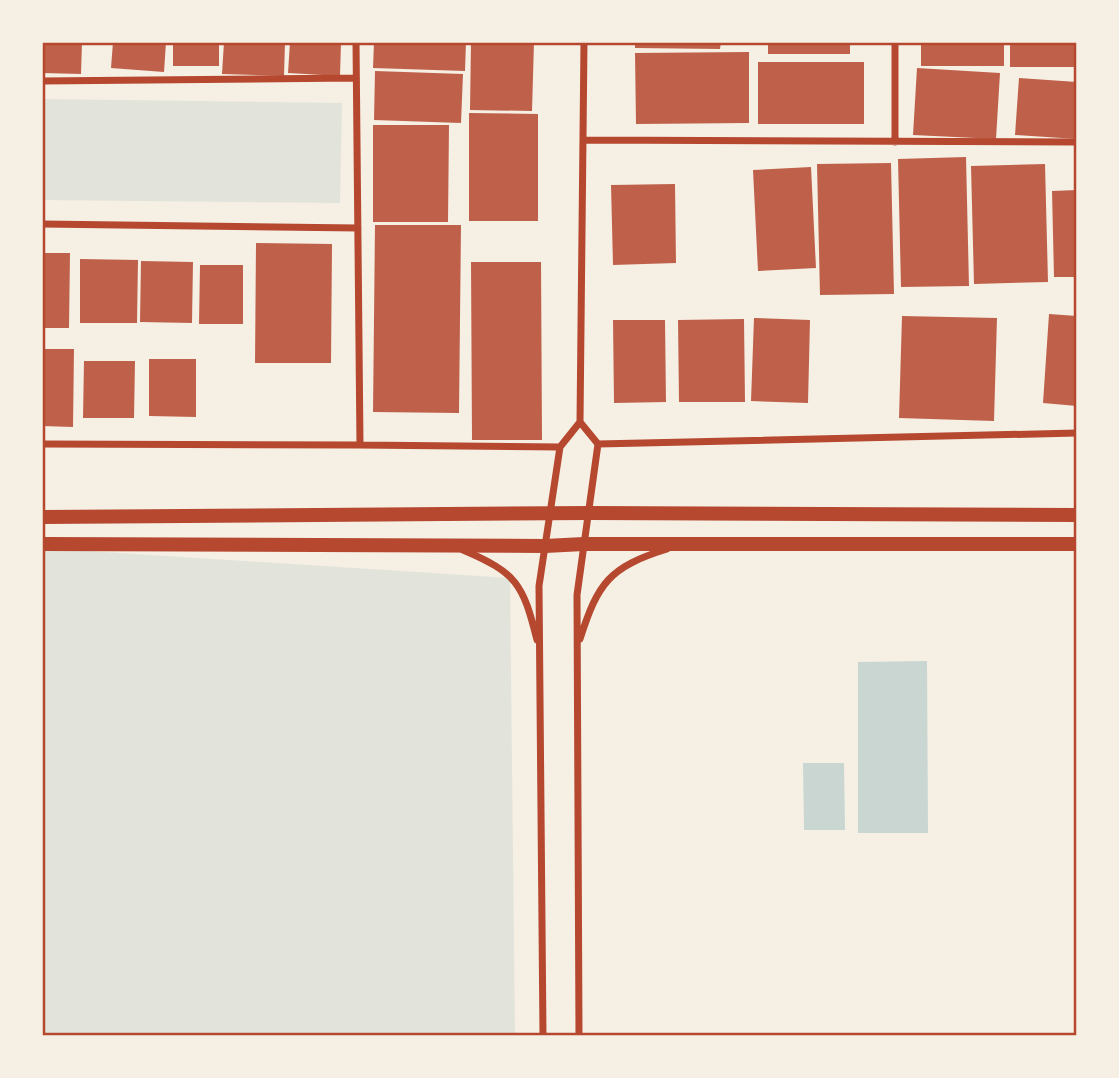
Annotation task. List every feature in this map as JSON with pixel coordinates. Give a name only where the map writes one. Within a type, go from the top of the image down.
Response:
[{"type":"main road","points":[[42,517],[590,513],[1077,515]]},
{"type":"main road","points":[[42,544],[450,544],[545,547],[584,544],[1077,544]]},
{"type":"street","points":[[356,42],[360,444]]},
{"type":"street","points":[[543,1036],[539,586],[561,447],[580,422],[584,42]]},
{"type":"street","points":[[895,42],[895,142]]},
{"type":"street","points":[[42,81],[356,78]]},
{"type":"street","points":[[584,140],[1077,142]]},
{"type":"street","points":[[42,224],[358,228]]},
{"type":"street","points":[[579,1036],[577,595],[598,444],[580,422]]},
{"type":"street","points":[[598,444],[1077,433]]},
{"type":"street","points":[[42,444],[561,447]]},
{"type":"street","points":[[450,544],[484,559],[512,578],[525,594],[540,650]]},
{"type":"street","points":[[577,648],[600,587],[613,572],[632,560],[681,544]]},
{"type":"shaded area","points":[[42,99],[342,103],[340,203],[42,200]]},
{"type":"shaded area","points":[[42,548],[510,578],[515,1036],[42,1036]]},
{"type":"shaded area","points":[[927,661],[928,833],[858,833],[858,662]]},
{"type":"shaded area","points":[[803,763],[844,763],[845,830],[804,830]]},
{"type":"building","points":[[42,42],[82,42],[81,74],[42,73]]},
{"type":"building","points":[[113,42],[166,42],[164,72],[111,68]]},
{"type":"building","points":[[173,42],[219,42],[219,66],[173,66]]},
{"type":"building","points":[[224,42],[285,42],[284,76],[222,74]]},
{"type":"building","points":[[290,42],[341,42],[340,76],[288,73]]},
{"type":"building","points":[[374,42],[466,42],[465,71],[373,68]]},
{"type":"building","points":[[471,42],[534,42],[532,111],[470,110]]},
{"type":"building","points":[[635,42],[721,42],[720,49],[635,48]]},
{"type":"building","points":[[768,42],[850,42],[850,54],[768,54]]},
{"type":"building","points":[[921,42],[1004,42],[1004,66],[921,66]]},
{"type":"building","points":[[1010,42],[1077,42],[1077,67],[1010,67]]},
{"type":"building","points":[[749,52],[749,123],[636,124],[635,53]]},
{"type":"building","points":[[758,62],[864,62],[864,124],[758,124]]},
{"type":"building","points":[[917,68],[1000,73],[996,139],[913,135]]},
{"type":"building","points":[[375,71],[463,74],[461,123],[374,120]]},
{"type":"building","points":[[1019,78],[1077,82],[1077,139],[1015,135]]},
{"type":"building","points":[[469,113],[538,114],[538,221],[469,221]]},
{"type":"building","points":[[373,125],[449,125],[448,222],[373,222]]},
{"type":"building","points":[[966,157],[969,286],[901,287],[898,159]]},
{"type":"building","points":[[891,163],[894,294],[820,295],[817,164]]},
{"type":"building","points":[[1045,164],[1048,282],[974,284],[971,166]]},
{"type":"building","points":[[811,167],[816,268],[758,271],[753,170]]},
{"type":"building","points":[[675,184],[676,263],[613,265],[611,185]]},
{"type":"building","points":[[1077,190],[1077,277],[1054,277],[1052,191]]},
{"type":"building","points":[[375,225],[461,225],[459,413],[373,412]]},
{"type":"building","points":[[256,243],[332,244],[331,363],[255,363]]},
{"type":"building","points":[[42,253],[70,253],[69,328],[42,328]]},
{"type":"building","points":[[80,259],[138,260],[137,323],[80,323]]},
{"type":"building","points":[[141,261],[193,262],[192,323],[140,322]]},
{"type":"building","points":[[471,262],[541,262],[542,440],[472,440]]},
{"type":"building","points":[[200,265],[243,265],[243,324],[199,324]]},
{"type":"building","points":[[1049,314],[1077,316],[1077,406],[1043,403]]},
{"type":"building","points":[[902,316],[997,318],[994,421],[899,418]]},
{"type":"building","points":[[754,318],[810,320],[808,403],[751,401]]},
{"type":"building","points":[[744,319],[745,402],[679,402],[678,320]]},
{"type":"building","points":[[613,320],[665,320],[666,402],[614,403]]},
{"type":"building","points":[[42,349],[74,349],[73,427],[42,426]]},
{"type":"building","points":[[149,359],[196,359],[196,417],[149,416]]},
{"type":"building","points":[[84,361],[135,361],[134,418],[83,418]]}]
